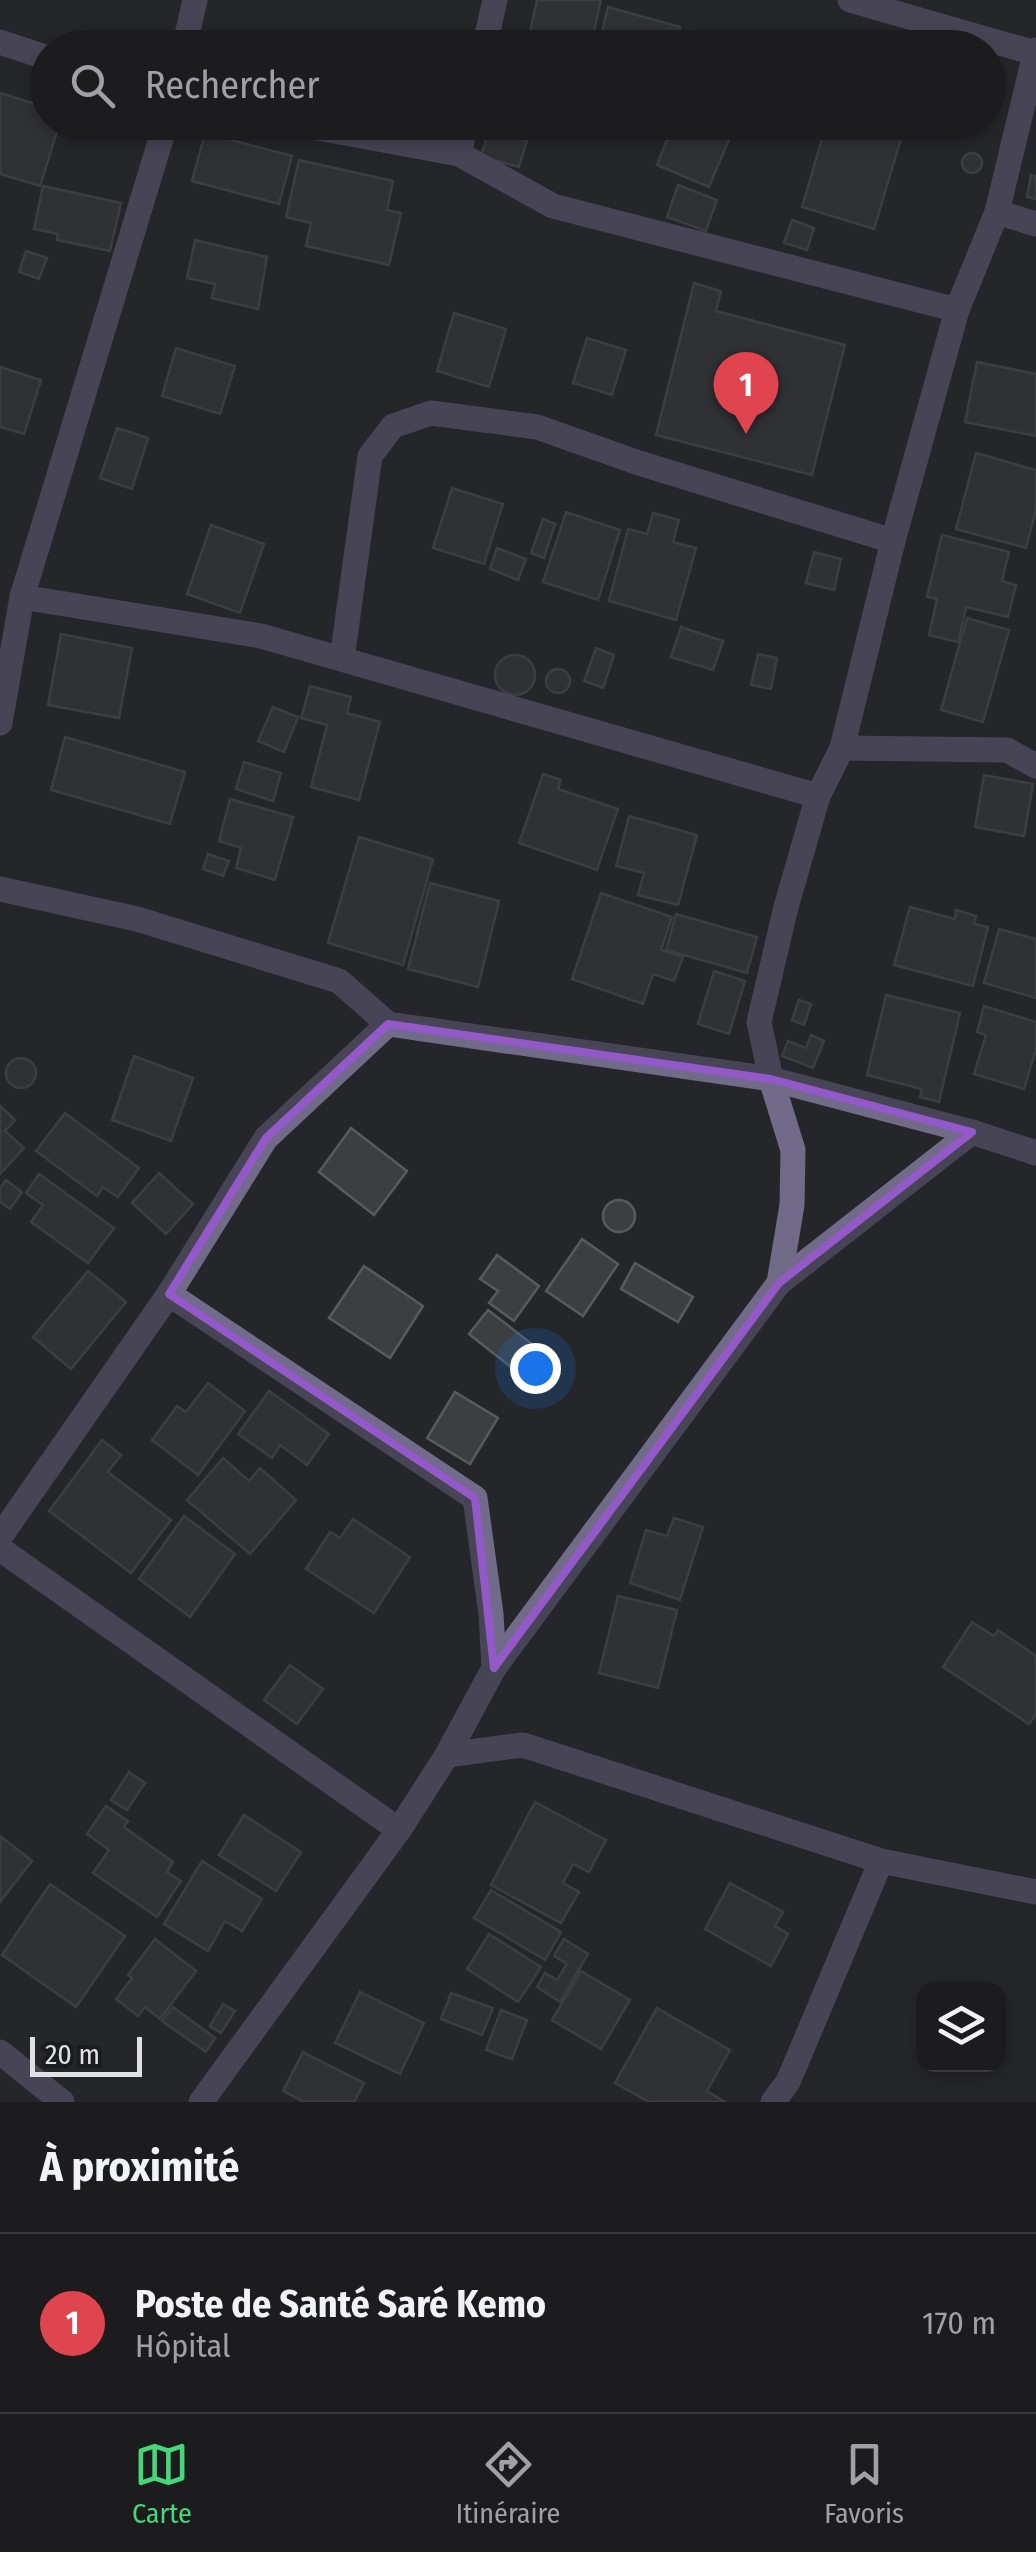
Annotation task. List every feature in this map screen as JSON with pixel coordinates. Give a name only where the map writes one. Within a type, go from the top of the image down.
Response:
[{"type":"street","points":[[188,30],[195,0]]},
{"type":"street","points":[[488,30],[495,0]]},
{"type":"street","points":[[850,0],[957,30]]},
{"type":"street","points":[[0,42],[30,52]]},
{"type":"street","points":[[779,1283],[792,1205],[793,1150],[770,1079],[759,1022],[818,796],[842,748],[957,310],[997,212],[1036,52],[1006,44]]},
{"type":"street","points":[[0,723],[22,597],[161,140]]},
{"type":"street","points":[[383,140],[459,154],[554,206],[957,310]]},
{"type":"street","points":[[459,154],[462,140]]},
{"type":"street","points":[[997,212],[1036,224]]},
{"type":"street","points":[[342,659],[370,456],[393,426],[431,413],[538,427],[639,463],[893,542]]},
{"type":"street","points":[[22,597],[261,636],[818,796]]},
{"type":"street","points":[[842,748],[1008,750],[1036,740]]},
{"type":"street","points":[[1008,750],[1036,766]]},
{"type":"street","points":[[0,889],[138,919],[339,980],[388,1024],[770,1079],[972,1132],[1036,1153]]},
{"type":"street","points":[[0,1537],[168,1294],[266,1138],[388,1024]]},
{"type":"street","points":[[201,2102],[398,1830],[447,1755],[494,1668],[779,1283],[972,1132]]},
{"type":"street","points":[[168,1294],[476,1498],[494,1668]]},
{"type":"street","points":[[0,1549],[398,1830]]},
{"type":"street","points":[[447,1755],[523,1745],[881,1861],[1036,1892]]},
{"type":"street","points":[[773,2102],[788,2082],[881,1861]]},
{"type":"street","points":[[0,2052],[62,2102]]},
{"type":"highlighted area","points":[[388,1024],[771,1079],[972,1132],[779,1283],[494,1668],[475,1498],[169,1294],[266,1138]]},
{"type":"building","points":[[537,0],[601,0],[594,30],[530,30]]},
{"type":"building","points":[[608,7],[680,27],[679,30],[602,30]]},
{"type":"building","points":[[0,93],[30,102],[30,140],[54,140],[40,186],[0,174]]},
{"type":"building","points":[[203,140],[231,140],[292,156],[279,204],[192,181]]},
{"type":"building","points":[[486,140],[527,140],[519,167],[481,157]]},
{"type":"building","points":[[667,140],[729,140],[709,187],[657,165]]},
{"type":"building","points":[[822,140],[901,140],[874,229],[802,207]]},
{"type":"building","points":[[972,153],[982,163],[972,173],[962,163]]},
{"type":"building","points":[[299,160],[393,181],[387,210],[401,213],[389,265],[306,246],[311,223],[286,217]]},
{"type":"building","points":[[1031,175],[1036,176],[1036,199],[1027,197]]},
{"type":"building","points":[[678,185],[717,200],[706,231],[667,217]]},
{"type":"building","points":[[43,186],[121,203],[110,251],[57,240],[58,234],[34,229]]},
{"type":"building","points":[[792,220],[814,228],[807,250],[784,243]]},
{"type":"building","points":[[195,240],[267,257],[258,309],[212,298],[215,284],[187,278]]},
{"type":"building","points":[[26,251],[47,258],[39,279],[19,272]]},
{"type":"building","points":[[694,283],[721,291],[716,311],[845,345],[812,475],[656,435]]},
{"type":"building","points":[[454,313],[506,329],[489,387],[437,371]]},
{"type":"building","points":[[587,338],[626,350],[612,395],[573,383]]},
{"type":"building","points":[[176,348],[235,366],[220,414],[162,396]]},
{"type":"building","points":[[977,362],[1036,374],[1036,436],[965,422]]},
{"type":"building","points":[[0,367],[41,380],[24,434],[0,427]]},
{"type":"building","points":[[117,428],[148,438],[132,489],[100,478]]},
{"type":"building","points":[[976,453],[1036,470],[1036,510],[1026,548],[956,529]]},
{"type":"building","points":[[452,488],[503,504],[484,564],[433,548]]},
{"type":"building","points":[[566,512],[620,530],[598,600],[543,582]]},
{"type":"building","points":[[653,513],[679,520],[673,542],[696,548],[676,620],[609,601],[628,529],[647,534]]},
{"type":"building","points":[[543,519],[555,524],[544,558],[531,553]]},
{"type":"building","points":[[211,525],[264,544],[240,613],[187,594]]},
{"type":"building","points":[[942,535],[1009,552],[1002,581],[1016,585],[1008,617],[966,607],[958,642],[929,635],[937,599],[927,597]]},
{"type":"building","points":[[497,548],[526,559],[518,580],[490,569]]},
{"type":"building","points":[[814,552],[841,559],[834,590],[806,583]]},
{"type":"building","points":[[967,618],[1009,630],[983,722],[941,710]]},
{"type":"building","points":[[681,627],[723,641],[713,670],[671,657]]},
{"type":"building","points":[[61,634],[132,648],[119,718],[48,705]]},
{"type":"building","points":[[596,648],[614,655],[603,688],[584,681]]},
{"type":"building","points":[[758,654],[777,658],[771,689],[751,685]]},
{"type":"building","points":[[515,655],[529,661],[535,675],[529,689],[515,695],[501,689],[495,675],[501,661]]},
{"type":"building","points":[[558,669],[570,681],[558,693],[546,681]]},
{"type":"building","points":[[310,686],[351,697],[347,713],[380,722],[359,800],[311,787],[327,725],[301,718]]},
{"type":"building","points":[[273,707],[298,717],[284,752],[258,741]]},
{"type":"building","points":[[65,737],[185,772],[170,824],[51,790]]},
{"type":"building","points":[[244,762],[281,773],[273,801],[236,789]]},
{"type":"building","points":[[543,774],[561,780],[558,789],[618,809],[597,870],[519,843]]},
{"type":"building","points":[[984,775],[1033,784],[1024,836],[975,827]]},
{"type":"building","points":[[230,799],[293,817],[275,880],[236,868],[241,848],[219,841]]},
{"type":"building","points":[[629,816],[697,835],[678,905],[638,895],[644,873],[616,866]]},
{"type":"building","points":[[359,837],[433,859],[403,965],[328,943]]},
{"type":"building","points":[[208,854],[229,861],[223,876],[203,869]]},
{"type":"building","points":[[430,883],[499,901],[478,987],[408,969]]},
{"type":"building","points":[[601,893],[672,917],[661,950],[683,957],[674,981],[653,974],[643,1004],[572,979]]},
{"type":"building","points":[[910,907],[955,919],[956,910],[976,916],[974,924],[988,927],[973,986],[894,965]]},
{"type":"building","points":[[676,914],[757,937],[747,973],[666,950]]},
{"type":"building","points":[[999,929],[1036,939],[1036,998],[984,983]]},
{"type":"building","points":[[714,971],[745,981],[729,1034],[698,1024]]},
{"type":"building","points":[[886,995],[960,1013],[939,1102],[920,1097],[922,1089],[867,1075]]},
{"type":"building","points":[[799,1000],[811,1004],[804,1025],[792,1020]]},
{"type":"building","points":[[984,1006],[1036,1022],[1036,1049],[1024,1089],[974,1074],[986,1035],[977,1032]]},
{"type":"building","points":[[811,1035],[824,1041],[813,1068],[782,1056],[788,1041],[806,1048]]},
{"type":"building","points":[[134,1056],[193,1078],[171,1141],[112,1120]]},
{"type":"building","points":[[21,1058],[32,1062],[36,1073],[32,1084],[21,1088],[10,1084],[6,1073],[10,1062]]},
{"type":"building","points":[[0,1106],[15,1120],[5,1131],[24,1148],[0,1174]]},
{"type":"building","points":[[65,1113],[139,1168],[118,1197],[103,1187],[97,1196],[36,1151]]},
{"type":"building","points":[[351,1128],[407,1171],[374,1215],[319,1172]]},
{"type":"building","points":[[159,1173],[193,1204],[166,1234],[132,1203]]},
{"type":"building","points":[[39,1174],[114,1228],[88,1263],[31,1222],[43,1205],[26,1193]]},
{"type":"building","points":[[6,1180],[22,1192],[10,1209],[0,1202],[0,1188]]},
{"type":"building","points":[[619,1200],[631,1204],[635,1216],[631,1228],[619,1232],[607,1228],[603,1216],[607,1204]]},
{"type":"building","points":[[582,1239],[618,1264],[583,1316],[546,1291]]},
{"type":"building","points":[[497,1255],[539,1286],[514,1321],[489,1303],[498,1291],[480,1279]]},
{"type":"building","points":[[635,1263],[693,1297],[678,1322],[621,1289]]},
{"type":"building","points":[[364,1266],[423,1306],[390,1358],[329,1318]]},
{"type":"building","points":[[88,1271],[126,1302],[71,1369],[33,1337]]},
{"type":"building","points":[[488,1310],[559,1365],[540,1390],[469,1334]]},
{"type":"building","points":[[208,1383],[245,1411],[198,1475],[152,1440],[177,1406],[186,1412]]},
{"type":"building","points":[[269,1391],[329,1434],[307,1465],[280,1445],[272,1458],[238,1434]]},
{"type":"building","points":[[455,1392],[498,1418],[470,1464],[427,1438]]},
{"type":"building","points":[[102,1440],[121,1455],[108,1472],[171,1520],[131,1573],[49,1511]]},
{"type":"building","points":[[223,1458],[249,1481],[260,1468],[296,1500],[250,1554],[187,1500]]},
{"type":"building","points":[[184,1516],[235,1554],[190,1617],[139,1579]]},
{"type":"building","points":[[674,1518],[703,1527],[680,1600],[630,1583],[646,1530],[667,1536]]},
{"type":"building","points":[[353,1519],[410,1557],[374,1613],[306,1569],[330,1532],[340,1538]]},
{"type":"building","points":[[618,1596],[677,1610],[658,1688],[599,1673]]},
{"type":"building","points":[[972,1622],[994,1636],[998,1630],[1036,1656],[1036,1714],[1029,1724],[943,1667]]},
{"type":"building","points":[[290,1665],[323,1689],[297,1724],[264,1700]]},
{"type":"building","points":[[129,1772],[145,1783],[127,1810],[111,1800]]},
{"type":"building","points":[[535,1802],[606,1840],[589,1872],[573,1864],[563,1883],[579,1892],[561,1923],[491,1885]]},
{"type":"building","points":[[106,1806],[128,1821],[124,1827],[173,1862],[167,1872],[181,1881],[157,1917],[93,1873],[109,1850],[87,1834]]},
{"type":"building","points":[[244,1815],[301,1852],[276,1891],[219,1855]]},
{"type":"building","points":[[0,1836],[32,1861],[0,1902]]},
{"type":"building","points":[[202,1861],[262,1899],[242,1931],[225,1921],[208,1951],[164,1924]]},
{"type":"building","points":[[730,1883],[783,1912],[775,1926],[788,1934],[771,1966],[705,1929]]},
{"type":"building","points":[[50,1884],[125,1936],[76,2007],[2,1955]]},
{"type":"building","points":[[491,1890],[561,1932],[545,1960],[474,1918]]},
{"type":"building","points":[[489,1934],[541,1967],[518,2002],[467,1969]]},
{"type":"building","points":[[155,1939],[196,1971],[160,2019],[145,2007],[138,2016],[116,1999],[132,1978],[128,1975]]},
{"type":"building","points":[[564,1939],[588,1954],[560,2002],[537,1987],[545,1973],[557,1980],[567,1964],[554,1956]]},
{"type":"building","points":[[581,1971],[630,2000],[601,2049],[552,2020]]},
{"type":"building","points":[[360,1992],[424,2023],[400,2074],[335,2043]]},
{"type":"building","points":[[451,1993],[493,2008],[482,2035],[441,2019]]},
{"type":"building","points":[[223,2004],[235,2011],[221,2033],[210,2026]]},
{"type":"building","points":[[173,2007],[215,2038],[206,2052],[162,2021]]},
{"type":"building","points":[[657,2008],[730,2050],[707,2091],[725,2102],[649,2102],[615,2083]]},
{"type":"building","points":[[501,2010],[527,2020],[512,2059],[486,2050]]},
{"type":"building","points":[[303,2052],[364,2083],[354,2102],[304,2102],[283,2091]]},
{"type":"place","name":"Poste de Santé Saré Kemo","points":[[746,434]]}]
